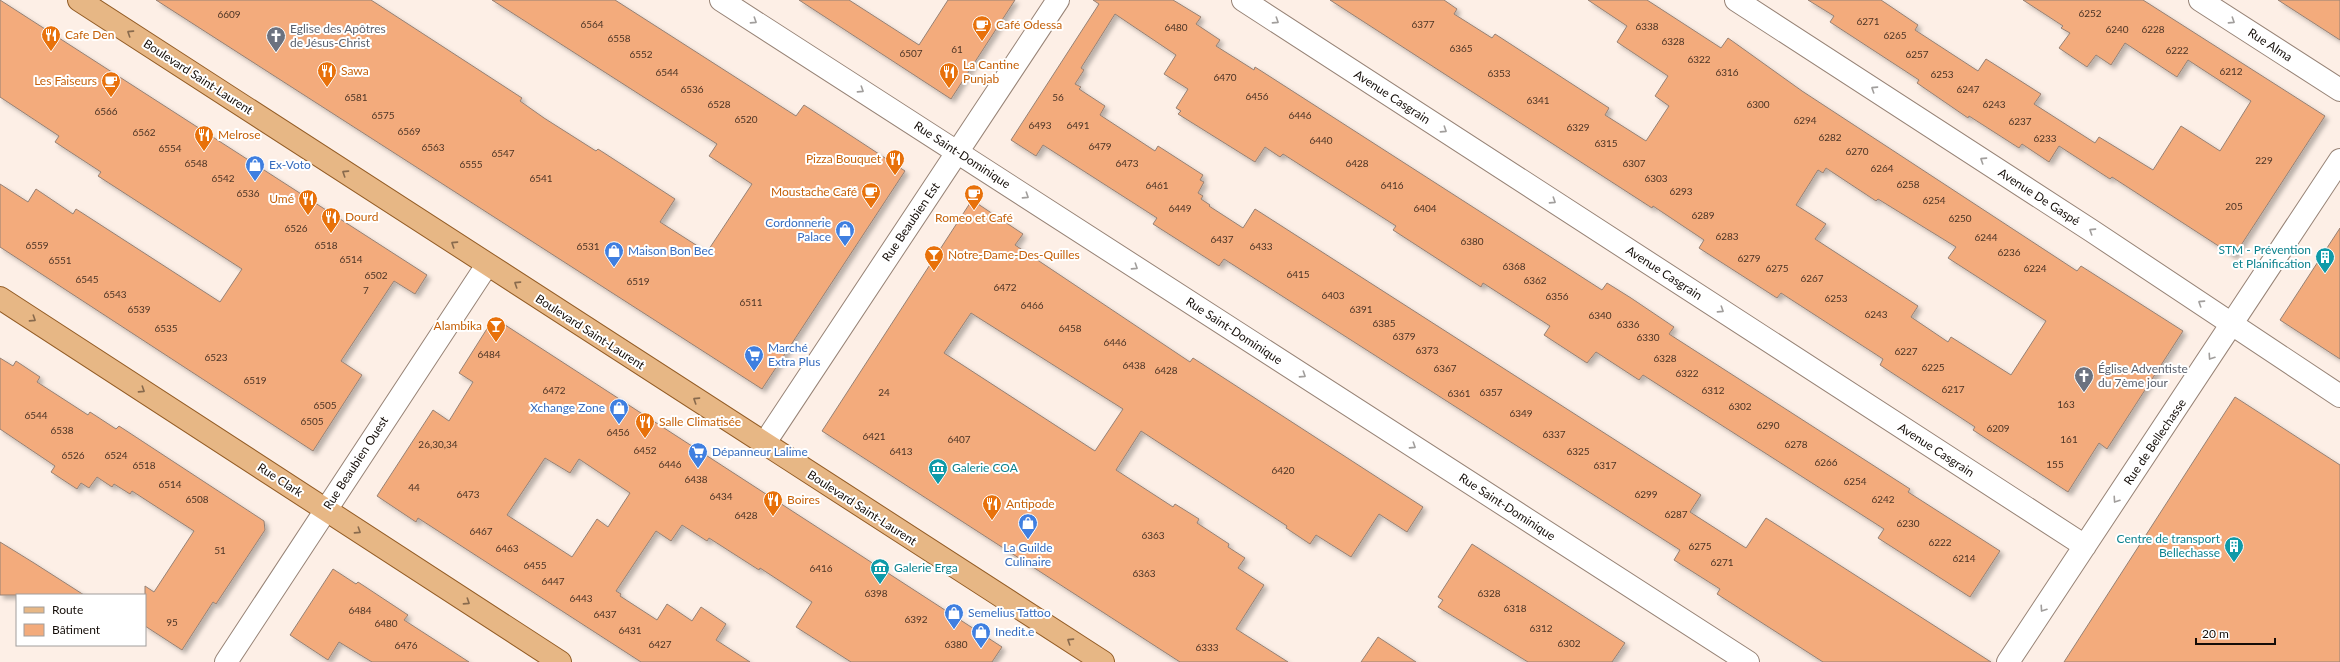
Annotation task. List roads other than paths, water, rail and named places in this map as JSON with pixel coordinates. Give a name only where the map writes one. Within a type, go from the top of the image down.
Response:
[{"type":"main road","name":"Boulevard Saint-Laurent","points":[[79,0],[1103,662]]},
{"type":"main road","name":"Rue Clark","points":[[0,298],[560,662]]},
{"type":"street","name":"Rue Saint-Dominique","points":[[721,0],[1748,662]]},
{"type":"street","name":"Rue Beaubien Est","points":[[764,444],[1058,0]]},
{"type":"street","name":"Avenue Casgrain","points":[[1244,0],[2085,546]]},
{"type":"street","name":"Avenue De Gaspé","points":[[1736,0],[2340,396]]},
{"type":"street","name":"Rue Alma","points":[[2200,0],[2340,90]]},
{"type":"street","name":"Rue de Bellechasse","points":[[2008,662],[2233,325],[2340,160]]},
{"type":"street","name":"Rue Beaubien Ouest","points":[[226,662],[487,265]]},
{"type":"place","name":"Café Odessa","points":[[982,42]]},
{"type":"place","name":"Cafe Den","points":[[51,52]]},
{"type":"place","name":"Eglise des Apôtres de Jésus-Christ","points":[[276,53]]},
{"type":"place","name":"Sawa","points":[[327,88]]},
{"type":"place","name":"La Cantine Punjab","points":[[949,89]]},
{"type":"place","name":"Les Faiseurs","points":[[111,98]]},
{"type":"place","name":"Melrose","points":[[204,152]]},
{"type":"place","name":"Pizza Bouquet","points":[[895,176]]},
{"type":"place","name":"Ex-Voto","points":[[255,182]]},
{"type":"place","name":"Moustache Café","points":[[871,209]]},
{"type":"place","name":"Romeo et Café","points":[[974,211]]},
{"type":"place","name":"Umé","points":[[308,216]]},
{"type":"place","name":"Dourd","points":[[331,234]]},
{"type":"place","name":"Cordonnerie Palace","points":[[845,247]]},
{"type":"place","name":"Maison Bon Bec","points":[[614,268]]},
{"type":"place","name":"Notre-Dame-Des-Quilles","points":[[934,272]]},
{"type":"place","name":"STM - Prévention et Planification","points":[[2325,274]]},
{"type":"place","name":"Alambika","points":[[496,343]]},
{"type":"place","name":"Marché Extra Plus","points":[[754,372]]},
{"type":"place","name":"Église Adventiste du 7ème jour","points":[[2084,393]]},
{"type":"place","name":"Xchange Zone","points":[[619,425]]},
{"type":"place","name":"Salle Climatisée","points":[[645,439]]},
{"type":"place","name":"Dépanneur Lalime","points":[[698,469]]},
{"type":"place","name":"Galerie COA","points":[[938,485]]},
{"type":"place","name":"Boires","points":[[773,517]]},
{"type":"place","name":"Antipode","points":[[992,521]]},
{"type":"place","name":"La Guilde Culinaire","points":[[1028,540]]},
{"type":"place","name":"Centre de transport Bellechasse","points":[[2234,563]]},
{"type":"place","name":"Galerie Erga","points":[[880,585]]},
{"type":"place","name":"Semelius Tattoo","points":[[954,630]]},
{"type":"place","name":"Inedit.e","points":[[981,649]]}]
